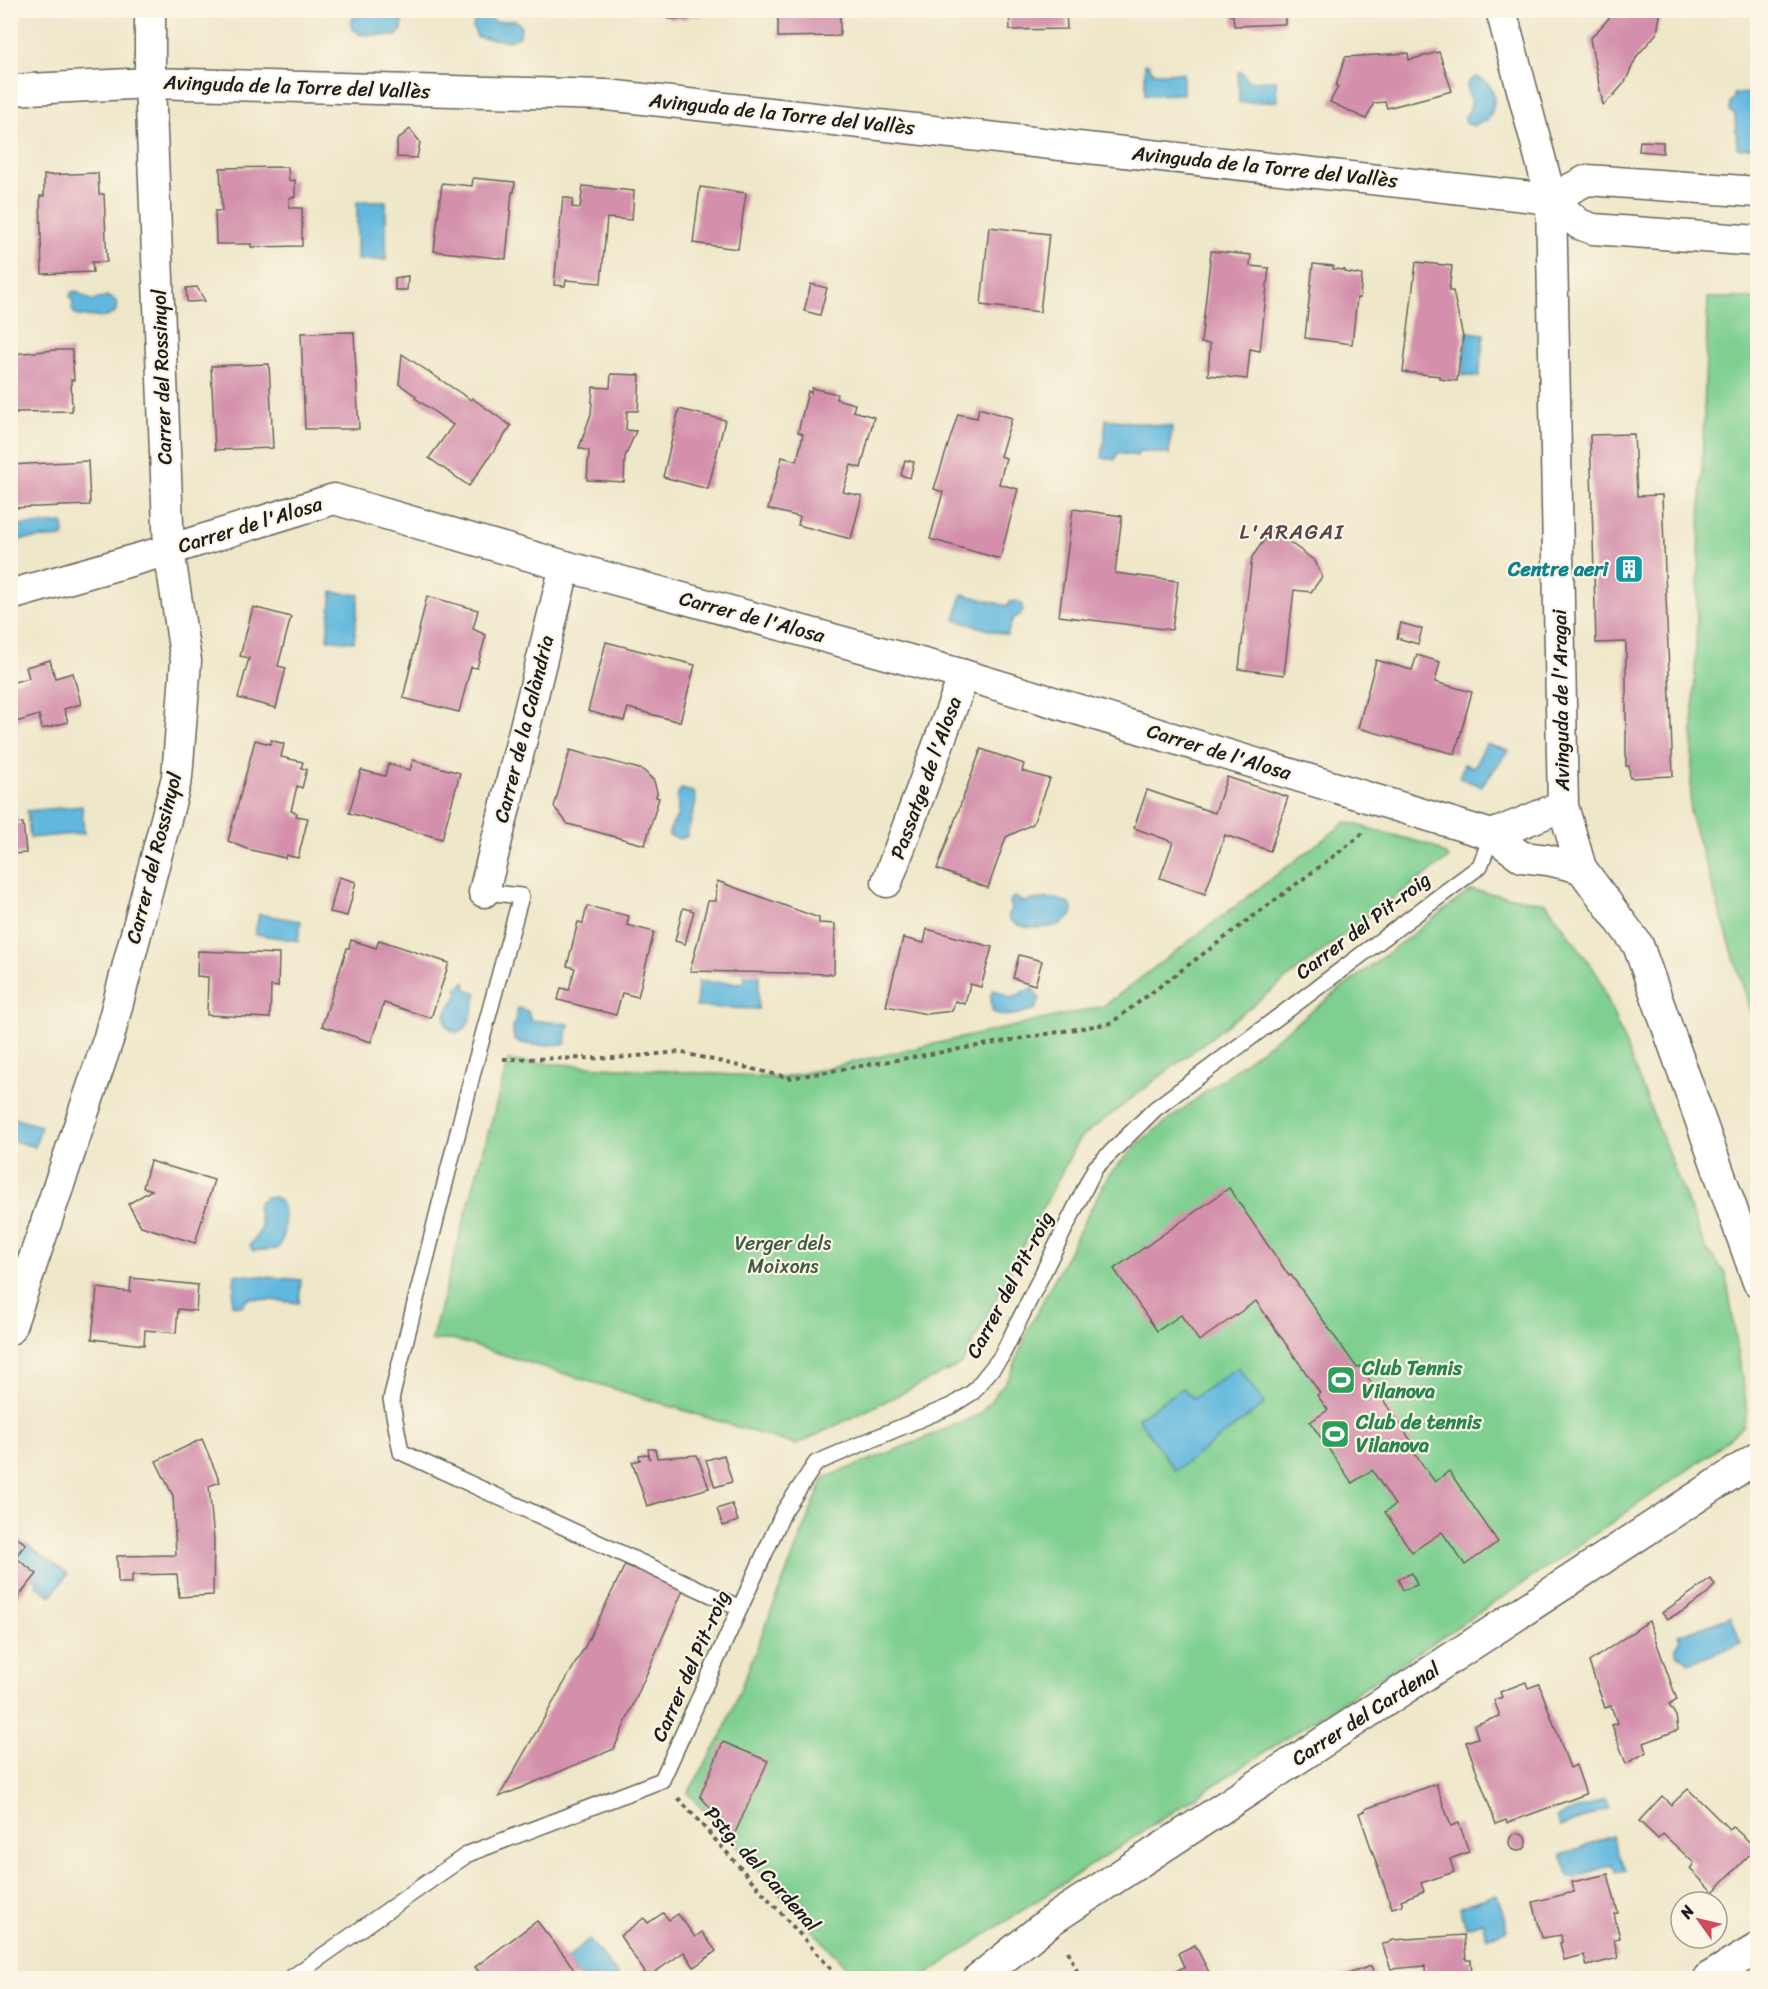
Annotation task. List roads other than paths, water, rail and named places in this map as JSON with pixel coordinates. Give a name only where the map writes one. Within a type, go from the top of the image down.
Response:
[{"type":"street","name":"Carrer del Rossinyol","points":[[10,1329],[109,1037],[177,777],[186,661],[169,550],[150,83],[150,10]]},
{"type":"street","name":"Avinguda de l'Aragai","points":[[1501,10],[1551,199],[1563,806],[1581,868],[1638,945],[1758,1282]]},
{"type":"street","name":"Avinguda de la Torre del Vallès","points":[[10,90],[150,83],[607,95],[1551,199]]},
{"type":"street","points":[[1758,192],[1587,180],[1551,199],[1579,224],[1593,229],[1758,241]]},
{"type":"street","name":"Carrer de l'Alosa","points":[[10,595],[169,550],[334,499],[564,566],[964,675],[1492,835],[1522,856],[1581,868]]},
{"type":"street","name":"Carrer de la Calàndria","points":[[484,892],[564,566]]},
{"type":"street","name":"Passatge de l'Alosa","points":[[887,882],[964,675]]},
{"type":"street","points":[[1492,835],[1563,806]]},
{"type":"street","name":"Carrer del Cardenal","points":[[979,1978],[1053,1919],[1758,1457]]},
{"type":"street","points":[[1708,1978],[1758,1948]]},
{"type":"lane","name":"Carrer del Pit-roig","points":[[291,1978],[468,1854],[662,1780],[784,1511],[816,1463],[951,1406],[973,1392],[1000,1358],[1095,1168],[1155,1109],[1480,866],[1492,835]]},
{"type":"lane","points":[[484,892],[521,896],[474,1068],[391,1399],[401,1452],[740,1608]]},
{"type":"water","points":[[476,11],[482,11],[495,22],[515,20],[521,26],[520,36],[509,41],[477,37],[473,27],[475,21],[473,15]]},
{"type":"water","points":[[360,14],[402,15],[402,30],[396,36],[359,34],[352,29],[351,23],[354,17]]},
{"type":"water","points":[[1145,64],[1148,64],[1154,73],[1183,73],[1183,94],[1145,95]]},
{"type":"water","points":[[1238,72],[1242,72],[1248,81],[1276,80],[1277,101],[1239,103]]},
{"type":"water","points":[[1476,77],[1492,89],[1494,101],[1487,120],[1473,126],[1466,123],[1465,116],[1471,104],[1467,84]]},
{"type":"water","points":[[1757,93],[1757,147],[1737,148],[1735,114],[1730,111],[1730,102],[1734,94]]},
{"type":"water","points":[[357,201],[386,201],[386,260],[357,260]]},
{"type":"water","points":[[75,291],[92,301],[107,296],[115,300],[117,305],[115,313],[106,317],[77,316],[72,310],[73,302],[70,297]]},
{"type":"water","points":[[1467,332],[1484,334],[1479,377],[1462,375]]},
{"type":"water","points":[[1106,419],[1172,427],[1169,454],[1139,451],[1137,456],[1117,453],[1115,460],[1102,458]]},
{"type":"water","points":[[63,523],[64,537],[11,540],[11,526]]},
{"type":"water","points":[[332,592],[359,595],[354,642],[327,639]]},
{"type":"water","points":[[962,594],[1007,606],[1010,602],[1017,601],[1022,605],[1023,611],[1013,618],[1007,635],[955,620]]},
{"type":"water","points":[[1486,744],[1509,751],[1481,786],[1459,778],[1464,764],[1474,767]]},
{"type":"water","points":[[681,789],[694,792],[696,801],[687,836],[681,839],[669,836],[678,813],[677,798]]},
{"type":"water","points":[[82,806],[84,833],[30,838],[27,811]]},
{"type":"water","points":[[1014,897],[1023,902],[1060,900],[1071,905],[1073,912],[1062,923],[1053,926],[1033,928],[1023,926],[1009,919],[1009,913],[1012,910],[1010,901]]},
{"type":"water","points":[[259,914],[301,921],[298,941],[255,934]]},
{"type":"water","points":[[745,975],[759,975],[758,1009],[696,1007],[698,982],[744,983]]},
{"type":"water","points":[[465,982],[466,989],[477,993],[465,1029],[454,1032],[447,1027],[445,1015],[457,997],[459,992],[456,988]]},
{"type":"water","points":[[1033,989],[1040,999],[1036,1009],[1007,1016],[992,1011],[991,994],[993,990],[1011,998]]},
{"type":"water","points":[[518,1008],[528,1011],[530,1020],[569,1024],[565,1044],[533,1045],[514,1040],[513,1028]]},
{"type":"water","points":[[10,1117],[41,1126],[35,1147],[11,1140]]},
{"type":"water","points":[[266,1197],[277,1198],[282,1205],[284,1218],[282,1240],[277,1249],[253,1251],[250,1245],[262,1228],[257,1207]]},
{"type":"water","points":[[235,1274],[301,1280],[299,1303],[249,1298],[241,1306],[232,1305]]},
{"type":"water","points":[[1238,1367],[1265,1404],[1175,1471],[1138,1418],[1182,1388],[1193,1398]]},
{"type":"water","points":[[26,1544],[68,1574],[51,1596],[36,1585],[38,1581],[33,1578],[36,1574],[15,1557]]},
{"type":"water","points":[[1731,1617],[1741,1644],[1689,1663],[1687,1658],[1678,1654],[1675,1647],[1680,1640],[1678,1635]]},
{"type":"water","points":[[1605,1799],[1609,1808],[1560,1827],[1556,1817]]},
{"type":"water","points":[[1612,1835],[1625,1870],[1616,1873],[1612,1864],[1576,1878],[1569,1876],[1561,1855]]},
{"type":"water","points":[[1497,1894],[1508,1930],[1487,1937],[1482,1922],[1466,1927],[1460,1907]]},
{"type":"water","points":[[589,1939],[620,1978],[579,1978],[567,1959]]},
{"type":"place","name":"Centre aeri","points":[[1629,569]]},
{"type":"place","name":"Club Tennis Vilanova","points":[[1341,1380]]},
{"type":"place","name":"Club de tennis Vilanova","points":[[1335,1434]]},
{"type":"district","name":"L'ARAGAI","points":[[1292,532]]},
{"type":"park label","name":"Verger dels Moixons","points":[[783,1254]]}]
